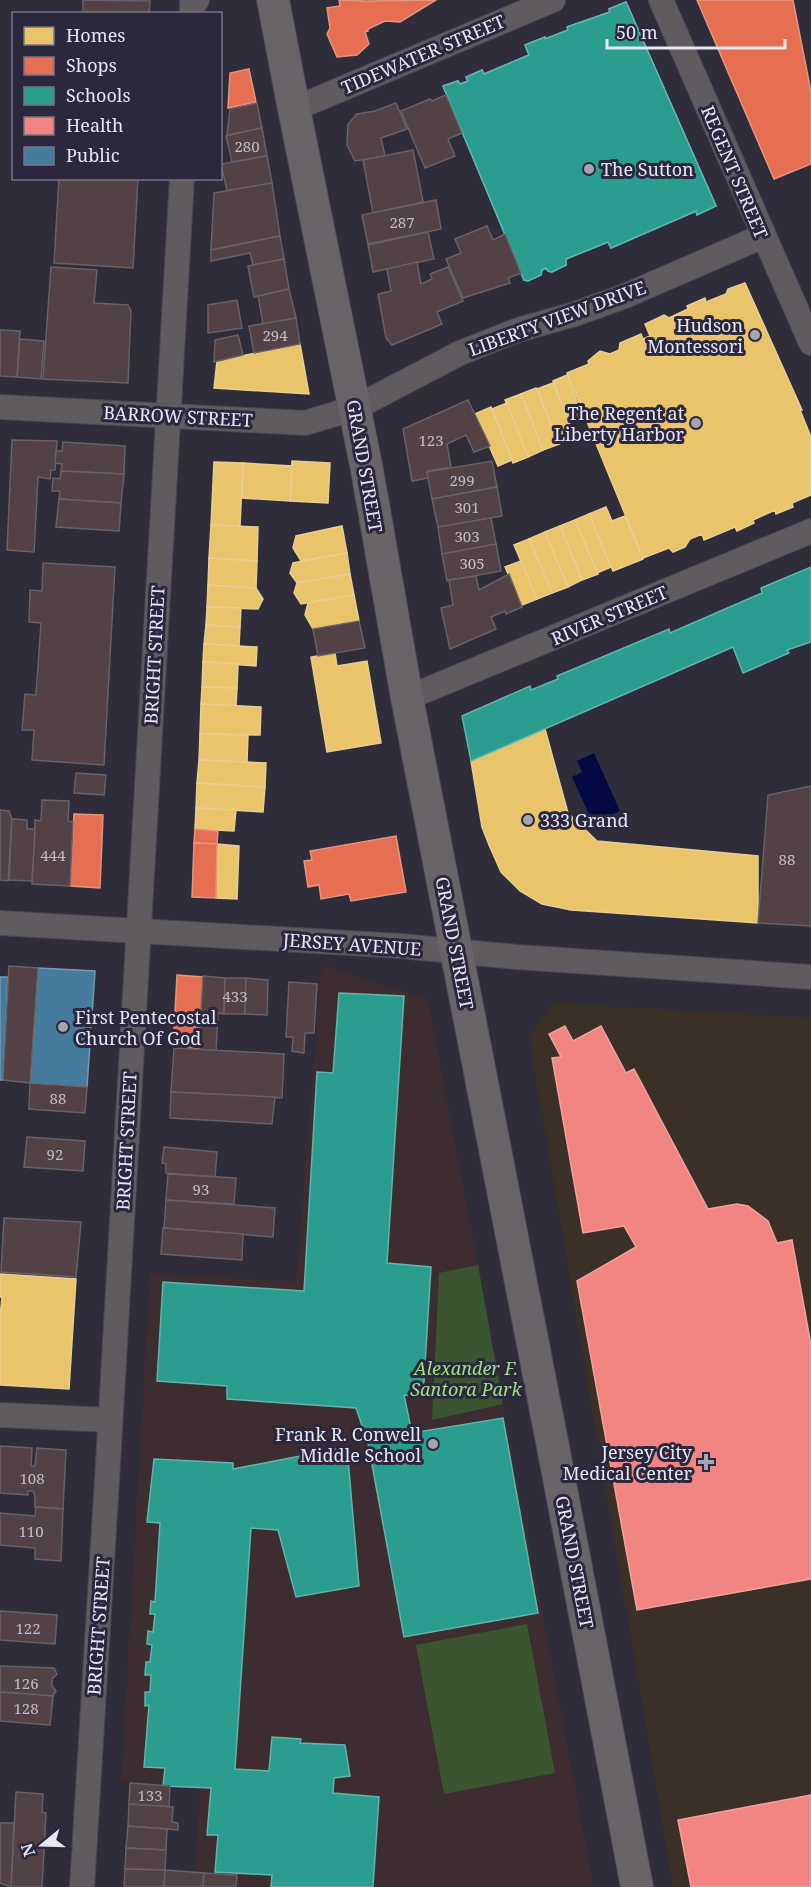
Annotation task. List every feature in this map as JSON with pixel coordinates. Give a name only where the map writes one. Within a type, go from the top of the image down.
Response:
[{"type":"main road","name":"GRAND STREET","points":[[273,0],[368,470],[407,698],[637,1887]]},
{"type":"street","points":[[192,12],[192,2],[197,0]]},
{"type":"street","name":"TIDEWATER STREET","points":[[294,109],[553,0]]},
{"type":"street","name":"REGENT STREET","points":[[661,0],[811,343]]},
{"type":"street","name":"BRIGHT STREET","points":[[82,1887],[182,180]]},
{"type":"street","name":"LIBERTY VIEW DRIVE","points":[[355,408],[460,353],[518,330],[575,314],[625,296],[763,236]]},
{"type":"street","name":"BARROW STREET","points":[[0,406],[305,423],[355,408]]},
{"type":"street","name":"RIVER STREET","points":[[407,698],[811,531]]},
{"type":"street","name":"JERSEY AVENUE","points":[[0,922],[401,946],[456,952],[811,977]]},
{"type":"street","points":[[0,1415],[110,1420]]},
{"type":"shaded area","points":[[594,753],[620,811],[593,823],[572,777],[582,772],[577,761]]},
{"type":"shaded area","points":[[322,965],[428,1000],[478,1265],[439,1274],[432,1420],[503,1404],[594,1887],[237,1887],[238,1875],[195,1871],[200,1788],[121,1782],[150,1273],[296,1282]]},
{"type":"shaded area","name":"Jersey City Medical Center","points":[[553,1003],[811,1018],[811,1887],[673,1887],[529,1037]]},
{"type":"green space","name":"Alexander F. Santora Park","points":[[478,1265],[503,1404],[432,1420],[439,1273]]},
{"type":"green space","points":[[527,1624],[555,1773],[444,1794],[416,1645]]},
{"type":"building: Homes","name":"The Regent at Liberty Harbor","points":[[745,283],[802,410],[800,410],[811,437],[811,495],[792,503],[793,507],[776,514],[775,510],[753,520],[754,523],[737,531],[735,527],[704,540],[702,534],[690,539],[685,547],[673,552],[669,548],[643,558],[567,373],[589,364],[588,361],[600,351],[610,354],[619,350],[620,343],[641,334],[643,339],[650,336],[645,324],[664,315],[669,318],[688,309],[687,306],[705,298],[706,302],[726,294],[728,289]]},
{"type":"building: Homes","points":[[300,344],[309,394],[214,388],[217,361]]},
{"type":"building: Homes","points":[[567,375],[582,415],[568,420],[553,381]]},
{"type":"building: Homes","points":[[553,383],[575,437],[559,444],[537,389]]},
{"type":"building: Homes","points":[[536,388],[559,444],[543,450],[521,394]]},
{"type":"building: Homes","points":[[521,394],[543,450],[528,457],[505,400]]},
{"type":"building: Homes","points":[[507,403],[528,457],[513,463],[492,409]]},
{"type":"building: Homes","points":[[491,407],[512,460],[498,466],[475,414]]},
{"type":"building: Homes","points":[[292,461],[330,463],[328,503],[290,501]]},
{"type":"building: Homes","points":[[214,462],[243,463],[240,526],[211,525]]},
{"type":"building: Homes","points":[[243,463],[292,466],[290,501],[242,498]]},
{"type":"building: Homes","points":[[606,507],[612,521],[625,516],[643,559],[613,571],[589,514]]},
{"type":"building: Homes","points":[[589,514],[611,567],[597,573],[575,520]]},
{"type":"building: Homes","points":[[575,520],[598,574],[582,580],[560,526]]},
{"type":"building: Homes","points":[[211,525],[258,527],[257,561],[209,558]]},
{"type":"building: Homes","points":[[342,526],[347,553],[301,561],[293,548],[296,536]]},
{"type":"building: Homes","points":[[560,526],[582,580],[568,587],[545,532]]},
{"type":"building: Homes","points":[[545,532],[568,587],[552,593],[529,539]]},
{"type":"building: Homes","points":[[529,539],[552,593],[537,599],[514,545]]},
{"type":"building: Homes","points":[[347,553],[350,574],[297,583],[290,573],[293,563]]},
{"type":"building: Homes","points":[[209,558],[257,561],[256,588],[208,585]]},
{"type":"building: Homes","points":[[521,561],[537,599],[522,605],[505,567]]},
{"type":"building: Homes","points":[[350,574],[354,595],[301,604],[294,593],[297,583]]},
{"type":"building: Homes","points":[[208,585],[256,588],[263,599],[258,609],[207,607]]},
{"type":"building: Homes","points":[[354,595],[359,621],[313,629],[305,615],[308,603]]},
{"type":"building: Homes","points":[[207,607],[241,608],[240,627],[206,625]]},
{"type":"building: Homes","points":[[206,625],[240,627],[239,646],[204,644]]},
{"type":"building: Homes","points":[[204,644],[257,647],[256,666],[203,662]]},
{"type":"building: Homes","points":[[335,653],[337,666],[367,661],[381,743],[327,752],[311,657]]},
{"type":"building: Homes","points":[[203,662],[238,664],[237,688],[202,687]]},
{"type":"building: Homes","points":[[202,687],[237,688],[236,706],[201,704]]},
{"type":"building: Homes","points":[[201,704],[261,707],[260,735],[200,734]]},
{"type":"building: Homes","name":"333 Grand","points":[[545,729],[568,813],[597,841],[758,856],[758,923],[571,910],[542,904],[520,891],[501,872],[482,827],[471,761]]},
{"type":"building: Homes","points":[[200,734],[248,735],[247,762],[199,760]]},
{"type":"building: Homes","points":[[199,760],[266,763],[265,787],[197,783]]},
{"type":"building: Homes","points":[[197,783],[265,787],[263,812],[196,808]]},
{"type":"building: Homes","points":[[196,808],[236,810],[234,831],[195,829]]},
{"type":"building: Homes","points":[[217,844],[239,846],[237,899],[216,898]]},
{"type":"building: Homes","points":[[0,1274],[76,1279],[69,1389],[0,1385],[2,1297],[0,1297]]},
{"type":"building: Shops","points":[[339,0],[436,0],[400,22],[385,21],[368,29],[365,32],[369,44],[357,55],[337,57],[327,34],[330,28],[327,8],[340,6]]},
{"type":"building: Shops","points":[[697,0],[793,0],[811,92],[811,164],[774,179]]},
{"type":"building: Shops","points":[[249,69],[256,102],[228,108],[230,73]]},
{"type":"building: Shops","points":[[74,814],[103,815],[100,888],[70,886]]},
{"type":"building: Shops","points":[[195,829],[218,831],[217,844],[194,843]]},
{"type":"building: Shops","points":[[396,836],[406,892],[351,901],[349,894],[321,899],[319,885],[308,887],[304,861],[312,860],[310,851]]},
{"type":"building: Shops","points":[[194,843],[217,844],[216,898],[192,897]]},
{"type":"building: Shops","points":[[177,975],[203,977],[199,1049],[187,1049],[187,1043],[174,1043],[172,1022],[175,1012]]},
{"type":"building: Schools","name":"The Sutton","points":[[626,2],[716,206],[697,215],[696,211],[611,248],[608,242],[566,259],[566,265],[552,272],[546,268],[542,270],[541,275],[528,281],[524,280],[443,86],[458,81],[460,84],[468,81],[466,77],[482,70],[484,74],[529,55],[525,45],[610,12],[609,9]],"holes":[[[587,84],[627,176],[584,194],[545,102]]]},
{"type":"building: Schools","name":"The Sutton","points":[[626,2],[716,206],[697,215],[696,211],[611,248],[608,242],[566,259],[566,265],[552,272],[546,268],[542,270],[541,275],[528,281],[524,280],[443,86],[458,81],[460,84],[468,81],[466,77],[482,70],[484,74],[529,55],[525,45],[568,30],[567,27],[610,12],[609,9]]},
{"type":"building: Schools","points":[[811,567],[811,642],[787,650],[789,653],[743,673],[733,647],[471,761],[462,716],[530,686],[531,690],[558,679],[557,676],[669,629],[670,633],[762,593],[761,588]]},
{"type":"building: Schools","points":[[339,993],[404,996],[387,1263],[431,1267],[423,1397],[404,1395],[412,1433],[503,1418],[538,1613],[404,1637],[368,1443],[356,1408],[227,1399],[227,1386],[157,1381],[163,1282],[304,1291],[317,1072],[333,1073]]},
{"type":"building: Schools","points":[[347,1447],[359,1586],[296,1597],[278,1530],[251,1528],[235,1769],[269,1771],[272,1737],[301,1739],[300,1743],[345,1745],[350,1776],[334,1778],[333,1793],[379,1797],[373,1887],[271,1887],[272,1875],[215,1872],[218,1835],[207,1835],[211,1788],[163,1786],[165,1768],[144,1767],[149,1705],[145,1706],[145,1692],[150,1692],[151,1675],[145,1675],[146,1662],[150,1662],[152,1645],[147,1644],[148,1631],[153,1632],[155,1614],[150,1614],[151,1601],[155,1602],[160,1523],[147,1522],[154,1459],[233,1463],[233,1469]]},
{"type":"building: Health","name":"Jersey City Medical Center","points":[[565,1026],[573,1041],[601,1026],[626,1073],[634,1069],[708,1209],[737,1204],[748,1206],[768,1221],[777,1243],[792,1240],[811,1345],[811,1579],[637,1610],[577,1281],[636,1247],[624,1226],[583,1233],[552,1058],[561,1057],[549,1034]]},
{"type":"building: Health","points":[[811,1795],[811,1887],[691,1887],[678,1820]]},
{"type":"building: Public","name":"First Pentecostal Church Of God","points":[[38,968],[95,971],[87,1087],[30,1083]]},
{"type":"building: Public","points":[[0,977],[8,977],[3,1080],[0,1080]]},
{"type":"building: Other","points":[[83,0],[150,1],[149,12],[83,12]]},
{"type":"building: Other","points":[[446,95],[462,133],[448,139],[455,156],[425,168],[401,111]]},
{"type":"building: Other","points":[[257,103],[262,128],[227,135],[230,109]]},
{"type":"building: Other","points":[[396,103],[407,129],[381,138],[385,156],[355,161],[347,145],[348,124],[357,114],[375,111]]},
{"type":"building: Other","points":[[262,128],[267,156],[232,162],[226,136]]},
{"type":"building: Other","points":[[413,150],[423,202],[373,213],[363,160]]},
{"type":"building: Other","points":[[267,156],[272,183],[227,191],[222,164]]},
{"type":"building: Other","points":[[59,180],[138,180],[133,268],[54,263]]},
{"type":"building: Other","points":[[272,183],[280,236],[211,250],[214,193]]},
{"type":"building: Other","points":[[436,200],[441,229],[368,244],[362,215]]},
{"type":"building: Other","points":[[487,226],[493,240],[505,234],[521,273],[508,278],[510,283],[463,298],[446,259],[461,253],[455,239]]},
{"type":"building: Other","points":[[428,232],[434,259],[373,272],[368,245]]},
{"type":"building: Other","points":[[280,236],[284,259],[253,265],[250,253],[211,261],[211,250]]},
{"type":"building: Other","points":[[284,259],[289,289],[254,297],[248,266]]},
{"type":"building: Other","points":[[417,262],[421,284],[432,279],[430,274],[448,267],[463,301],[437,312],[442,324],[392,345],[386,338],[378,294],[391,291],[387,269]]},
{"type":"building: Other","points":[[51,267],[97,270],[94,303],[128,305],[131,311],[128,383],[43,379]]},
{"type":"building: Other","points":[[289,289],[296,318],[263,324],[258,296]]},
{"type":"building: Other","points":[[237,300],[242,328],[208,333],[208,305]]},
{"type":"building: Other","points":[[296,318],[300,344],[254,353],[249,326]]},
{"type":"building: Other","points":[[0,330],[20,331],[17,377],[0,376]]},
{"type":"building: Other","points":[[238,335],[243,355],[214,362],[215,340]]},
{"type":"building: Other","points":[[20,339],[44,341],[41,379],[17,377]]},
{"type":"building: Other","points":[[468,400],[490,446],[474,452],[466,435],[447,444],[451,467],[427,471],[428,478],[412,481],[403,429]]},
{"type":"building: Other","points":[[12,440],[57,441],[55,470],[51,470],[50,479],[38,477],[34,552],[7,550]]},
{"type":"building: Other","points":[[63,442],[125,446],[124,474],[61,471],[62,464],[55,463],[56,451],[62,451]]},
{"type":"building: Other","points":[[492,461],[497,487],[432,499],[427,472]]},
{"type":"building: Other","points":[[61,471],[124,474],[121,503],[59,499],[60,491],[52,491],[53,478],[60,479]]},
{"type":"building: Other","points":[[497,487],[502,516],[438,527],[432,499]]},
{"type":"building: Other","points":[[59,499],[121,503],[119,531],[56,527]]},
{"type":"building: Other","points":[[491,518],[496,544],[442,554],[438,527]]},
{"type":"building: Other","points":[[496,544],[501,571],[447,581],[442,554]]},
{"type":"building: Other","points":[[43,563],[115,567],[104,765],[32,760],[34,730],[22,730],[25,694],[36,695],[41,623],[29,622],[30,590],[42,591]]},
{"type":"building: Other","points":[[509,574],[522,607],[491,617],[496,629],[450,649],[441,608],[453,605],[449,580],[476,576],[479,590]]},
{"type":"building: Other","points":[[359,621],[365,648],[318,656],[313,629]]},
{"type":"building: Other","points":[[76,773],[106,775],[104,795],[74,793]]},
{"type":"building: Other","points":[[811,786],[811,926],[758,923],[768,795]]},
{"type":"building: Other","points":[[42,800],[69,801],[68,821],[73,822],[70,886],[32,884],[35,820],[41,821]]},
{"type":"building: Other","points":[[0,810],[9,811],[12,819],[8,881],[0,880]]},
{"type":"building: Other","points":[[12,819],[27,820],[27,829],[35,829],[32,881],[9,880]]},
{"type":"building: Other","points":[[9,966],[38,968],[30,1083],[3,1080]]},
{"type":"building: Other","points":[[203,976],[225,978],[224,1014],[218,1013],[216,1051],[199,1049]]},
{"type":"building: Other","points":[[225,978],[246,978],[245,1014],[224,1014]]},
{"type":"building: Other","points":[[246,978],[268,980],[267,1015],[245,1014]]},
{"type":"building: Other","points":[[289,982],[317,984],[314,1033],[305,1033],[304,1053],[292,1051],[293,1037],[286,1037]]},
{"type":"building: Other","points":[[174,1048],[284,1054],[282,1098],[171,1092]]},
{"type":"building: Other","points":[[30,1083],[87,1087],[85,1113],[29,1109]]},
{"type":"building: Other","points":[[171,1092],[275,1097],[272,1124],[170,1118]]},
{"type":"building: Other","points":[[27,1137],[85,1141],[83,1171],[24,1167]]},
{"type":"building: Other","points":[[164,1147],[217,1152],[215,1177],[166,1173],[166,1164],[162,1163]]},
{"type":"building: Other","points":[[168,1174],[236,1178],[234,1204],[166,1200]]},
{"type":"building: Other","points":[[166,1200],[275,1208],[273,1237],[164,1228]]},
{"type":"building: Other","points":[[4,1218],[81,1222],[76,1277],[1,1272]]},
{"type":"building: Other","points":[[163,1228],[243,1234],[242,1260],[161,1254]]},
{"type":"building: Other","points":[[0,1446],[32,1448],[31,1466],[35,1466],[37,1448],[66,1450],[63,1509],[35,1507],[33,1491],[28,1491],[28,1495],[0,1493]]},
{"type":"building: Other","points":[[36,1507],[63,1509],[61,1561],[35,1559],[35,1548],[0,1545],[0,1513],[35,1516]]},
{"type":"building: Other","points":[[0,1611],[57,1615],[55,1644],[0,1640]]},
{"type":"building: Other","points":[[0,1666],[54,1668],[57,1674],[52,1679],[52,1686],[56,1691],[53,1696],[0,1692]]},
{"type":"building: Other","points":[[0,1692],[53,1696],[50,1725],[0,1721]]},
{"type":"building: Other","points":[[130,1783],[170,1786],[169,1807],[129,1804]]},
{"type":"building: Other","points":[[16,1792],[43,1794],[42,1812],[46,1813],[42,1887],[11,1887]]},
{"type":"building: Other","points":[[129,1804],[173,1807],[172,1822],[178,1823],[178,1830],[128,1826]]},
{"type":"building: Other","points":[[0,1823],[14,1823],[11,1887],[0,1883]]},
{"type":"building: Other","points":[[128,1826],[167,1829],[166,1850],[126,1848]]},
{"type":"building: Other","points":[[126,1848],[166,1850],[165,1870],[125,1869]]},
{"type":"building: Other","points":[[125,1869],[165,1870],[164,1887],[124,1887]]},
{"type":"building: Other","points":[[165,1870],[204,1873],[203,1887],[164,1887]]},
{"type":"building: Other","points":[[204,1873],[237,1875],[236,1887],[203,1887]]},
{"type":"place","name":"The Sutton","points":[[589,169]]},
{"type":"place","name":"Hudson Montessori","points":[[755,335]]},
{"type":"place","name":"The Regent at Liberty Harbor","points":[[696,423]]},
{"type":"place","name":"333 Grand","points":[[528,820]]},
{"type":"place","name":"First Pentecostal Church Of God","points":[[63,1027]]},
{"type":"place","name":"Frank R. Conwell Middle School","points":[[433,1444]]},
{"type":"place","name":"Jersey City Medical Center","points":[[706,1462]]}]
